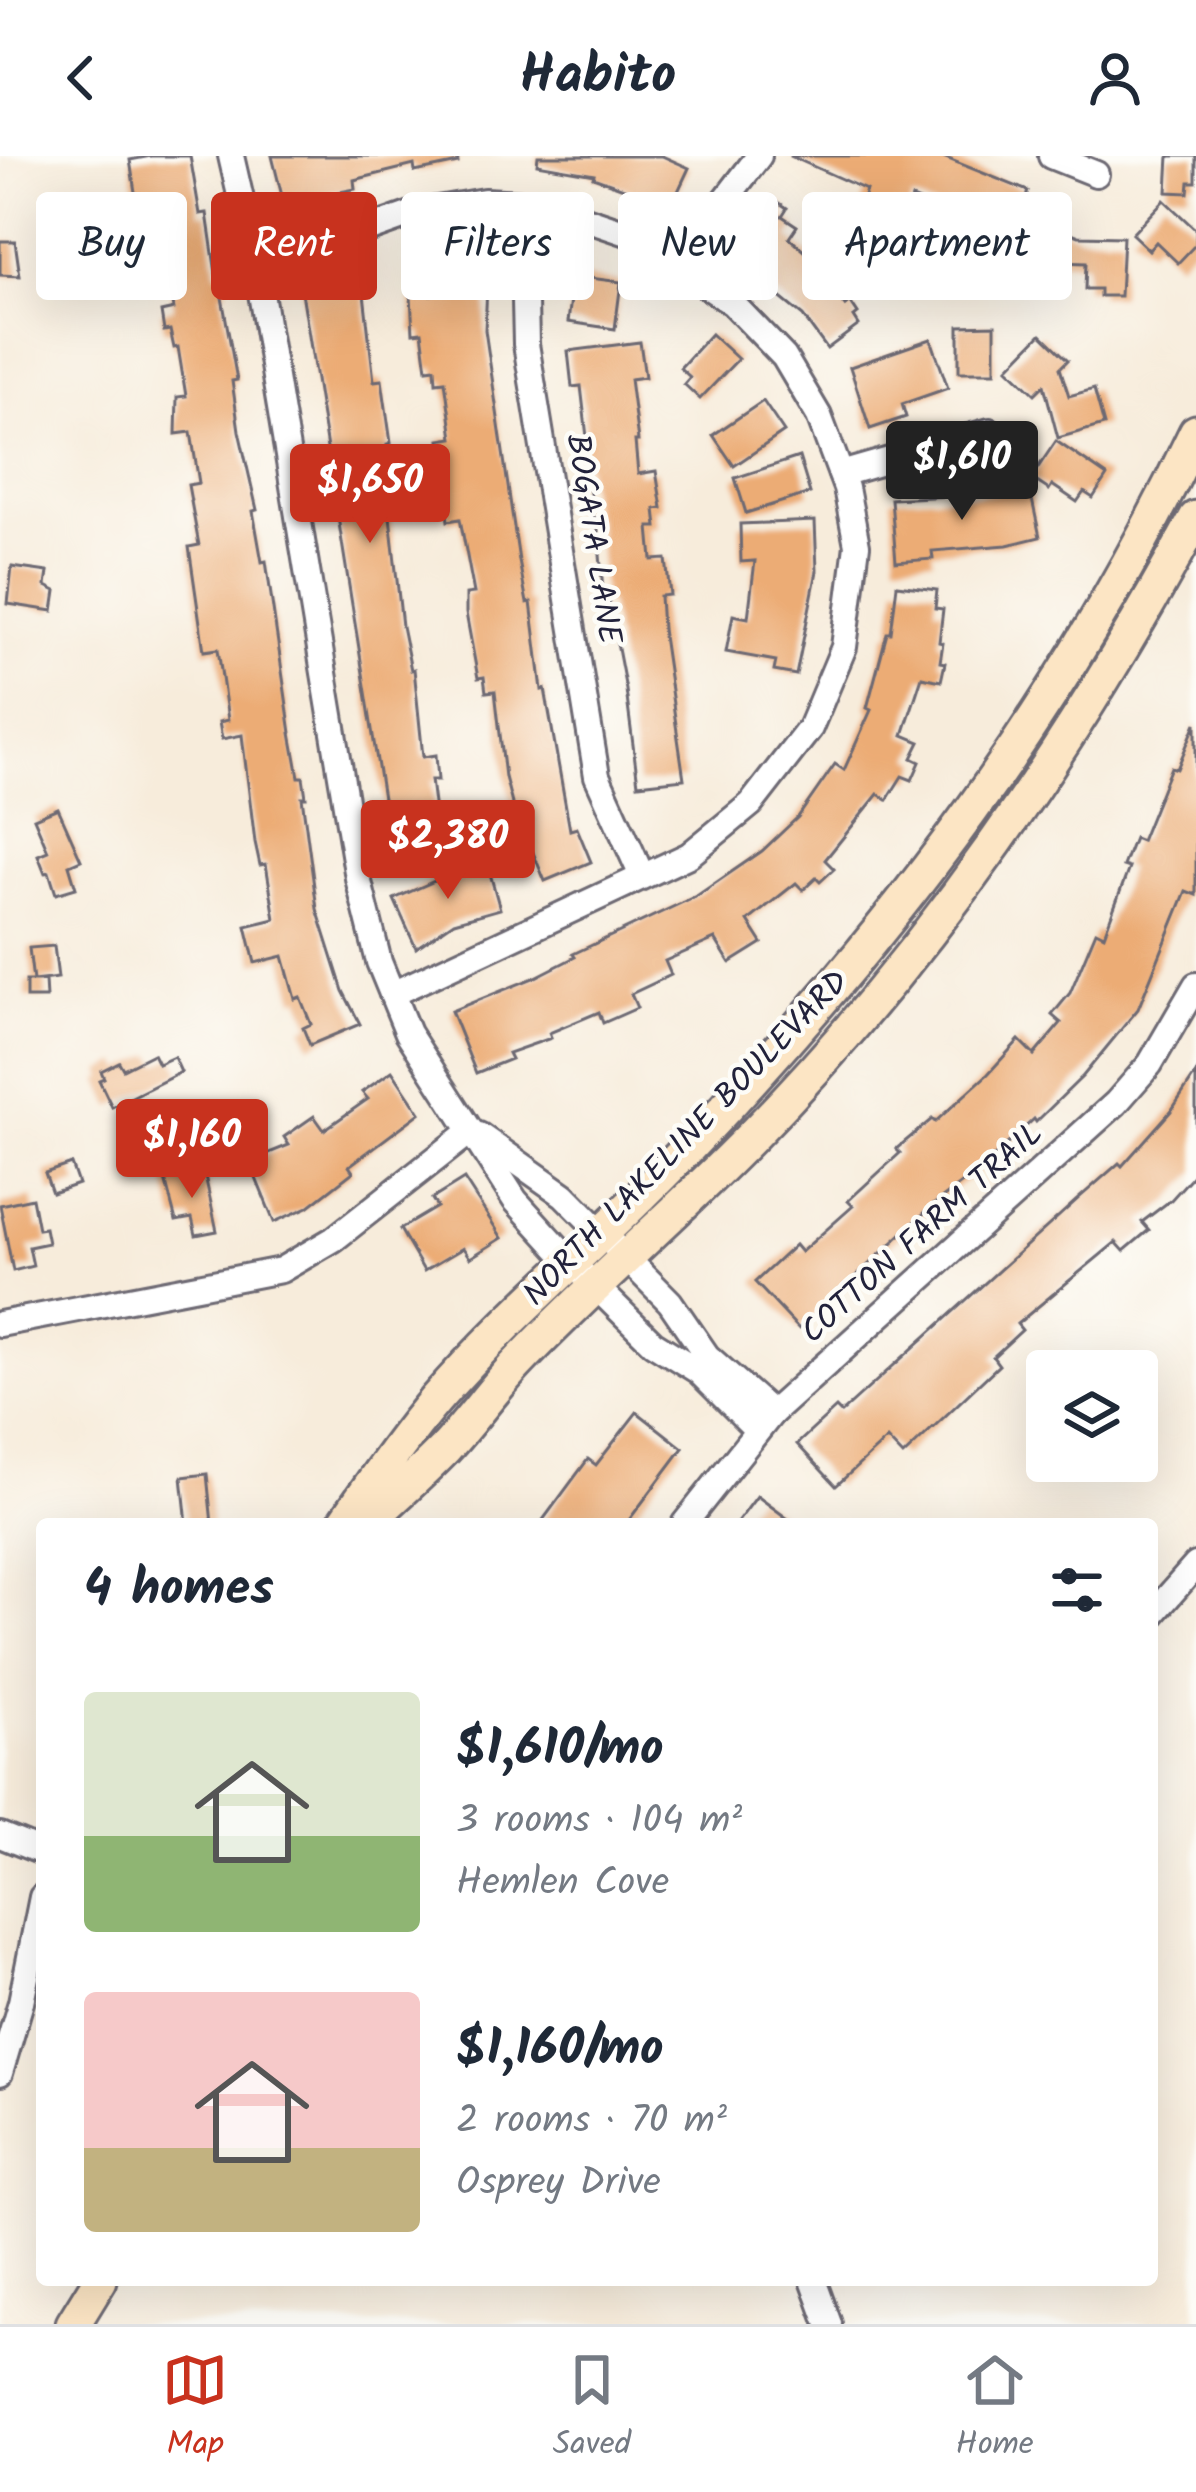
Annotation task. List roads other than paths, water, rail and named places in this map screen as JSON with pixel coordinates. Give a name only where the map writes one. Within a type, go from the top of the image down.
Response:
[{"type":"main road","name":"NORTH LAKELINE BOULEVARD","points":[[348,1518],[390,1455],[438,1397],[684,1153],[825,1000],[931,868],[1182,500],[1196,432]]},
{"type":"main road","name":"NORTH LAKELINE BOULEVARD","points":[[372,1518],[445,1448],[515,1366],[754,1135],[908,962],[1078,722],[1134,633],[1196,518]]},
{"type":"main road","points":[[73,2324],[96,2286]]},
{"type":"street","points":[[231,156],[239,192]]},
{"type":"street","points":[[731,192],[759,156]]},
{"type":"street","points":[[1051,156],[1096,174]]},
{"type":"street","points":[[262,300],[358,878],[380,962],[408,1033],[515,1200],[571,1262],[653,1342],[764,1422]]},
{"type":"street","name":"BOGATA LANE","points":[[525,300],[526,344],[597,776],[642,876]]},
{"type":"street","points":[[392,994],[688,855],[751,805],[810,728],[844,647],[857,545],[841,474],[819,416],[784,357],[728,300]]},
{"type":"street","points":[[841,474],[990,431]]},
{"type":"street","name":"COTTON FARM TRAIL","points":[[689,1518],[764,1422],[1116,1103],[1150,1064],[1196,985]]},
{"type":"street","points":[[471,1131],[564,1195],[628,1258],[670,1302],[706,1356],[764,1422]]},
{"type":"street","points":[[0,1324],[280,1270],[334,1239],[471,1131]]},
{"type":"street","points":[[1158,1608],[1196,1565]]},
{"type":"street","points":[[0,1835],[36,1850]]},
{"type":"street","points":[[0,2073],[36,1927]]},
{"type":"street","points":[[815,2286],[829,2324]]}]
